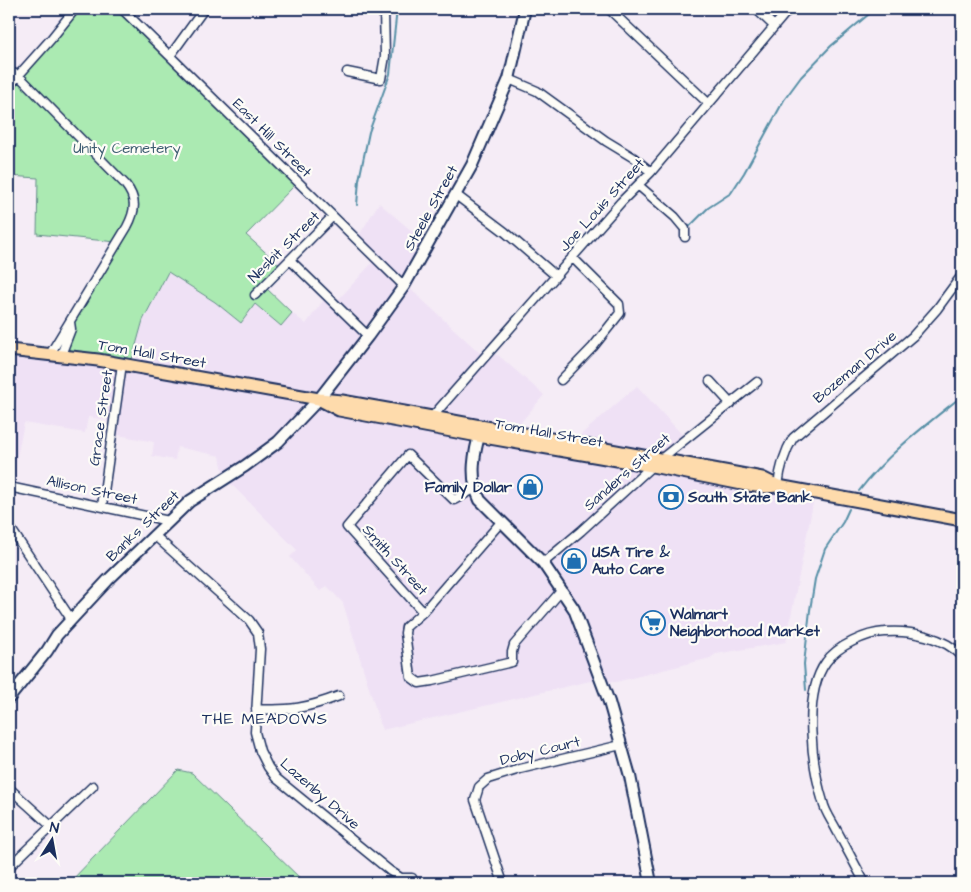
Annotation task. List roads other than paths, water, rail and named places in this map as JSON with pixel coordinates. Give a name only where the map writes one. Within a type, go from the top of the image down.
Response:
[{"type":"main road","name":"Tom Hall Street","points":[[9,350],[122,364],[319,399],[342,401],[432,417],[480,432]]},
{"type":"main road","name":"Tom Hall Street","points":[[319,399],[339,410],[480,432],[656,463],[762,478],[778,486],[962,520]]},
{"type":"street","points":[[9,86],[75,9]]},
{"type":"street","name":"East Hill Street","points":[[122,9],[404,286]]},
{"type":"street","points":[[170,56],[204,9]]},
{"type":"street","points":[[347,72],[381,80],[386,56],[384,9]]},
{"type":"street","name":"Steele Street","points":[[319,399],[404,286],[456,195],[483,143],[509,79],[525,9]]},
{"type":"street","points":[[609,9],[709,104]]},
{"type":"street","points":[[756,9],[774,26]]},
{"type":"street","name":"Joe Louis Street","points":[[432,417],[572,257],[650,172],[789,9]]},
{"type":"street","points":[[9,70],[19,76],[125,184],[135,204],[128,226],[70,322],[71,331],[55,355]]},
{"type":"street","points":[[509,79],[537,90],[606,141],[634,158],[650,172]]},
{"type":"street","points":[[638,185],[676,216],[685,229],[685,237]]},
{"type":"street","points":[[456,195],[556,276]]},
{"type":"street","name":"Nesbit Street","points":[[256,295],[332,217]]},
{"type":"street","points":[[561,380],[593,347],[620,313],[619,304],[572,257]]},
{"type":"street","points":[[290,260],[368,336]]},
{"type":"street","name":"Bozeman Drive","points":[[778,486],[786,450],[793,438],[913,336],[937,309],[962,275]]},
{"type":"street","name":"Grace Street","points":[[102,506],[122,364]]},
{"type":"street","points":[[710,381],[731,404]]},
{"type":"street","name":"Sanders Street","points":[[543,563],[656,463],[757,382]]},
{"type":"street","name":"Banks Street","points":[[9,698],[47,651],[57,635],[154,535],[190,501],[278,442],[319,399]]},
{"type":"street","points":[[480,432],[472,477],[474,489],[480,500],[543,563],[574,609],[609,702],[630,776],[651,883]]},
{"type":"street","name":"Smith Street","points":[[423,612],[347,528],[408,455],[454,500],[474,489]]},
{"type":"street","name":"Allison Street","points":[[9,488],[169,521]]},
{"type":"street","points":[[502,522],[423,612],[406,627],[405,633],[411,677],[419,683],[512,662],[514,645],[562,590]]},
{"type":"street","points":[[9,526],[72,619]]},
{"type":"street","name":"Lazenby Drive","points":[[154,535],[248,620],[258,633],[260,649],[255,732],[260,751],[276,778],[390,871],[402,878],[412,878]]},
{"type":"street","points":[[865,883],[823,804],[812,751],[812,715],[815,686],[826,661],[845,645],[871,633],[895,631],[929,636],[956,649],[962,656]]},
{"type":"street","points":[[256,709],[282,710],[302,708],[339,696]]},
{"type":"street","name":"Doby Court","points":[[503,883],[475,800],[479,787],[488,779],[520,769],[621,745]]},
{"type":"street","points":[[9,867],[94,786]]},
{"type":"street","points":[[9,788],[51,826]]},
{"type":"waterway","points":[[357,205],[359,180],[369,132],[390,74],[397,9]]},
{"type":"waterway","points":[[687,229],[708,208],[731,193],[784,100],[801,77],[831,46],[875,9]]},
{"type":"waterway","points":[[859,491],[895,452],[962,396]]},
{"type":"waterway","points":[[806,690],[804,664],[815,579],[825,549],[843,522],[849,509]]},
{"type":"place","name":"Family Dollar","points":[[530,487]]},
{"type":"place","name":"South State Bank","points":[[671,497]]},
{"type":"place","name":"USA Tire & Auto Care","points":[[574,561]]},
{"type":"place","name":"Walmart Neighborhood Market","points":[[653,623]]},
{"type":"district","name":"THE MEADOWS","points":[[265,719]]},
{"type":"park label","name":"Unity Cemetery","points":[[127,148]]}]
